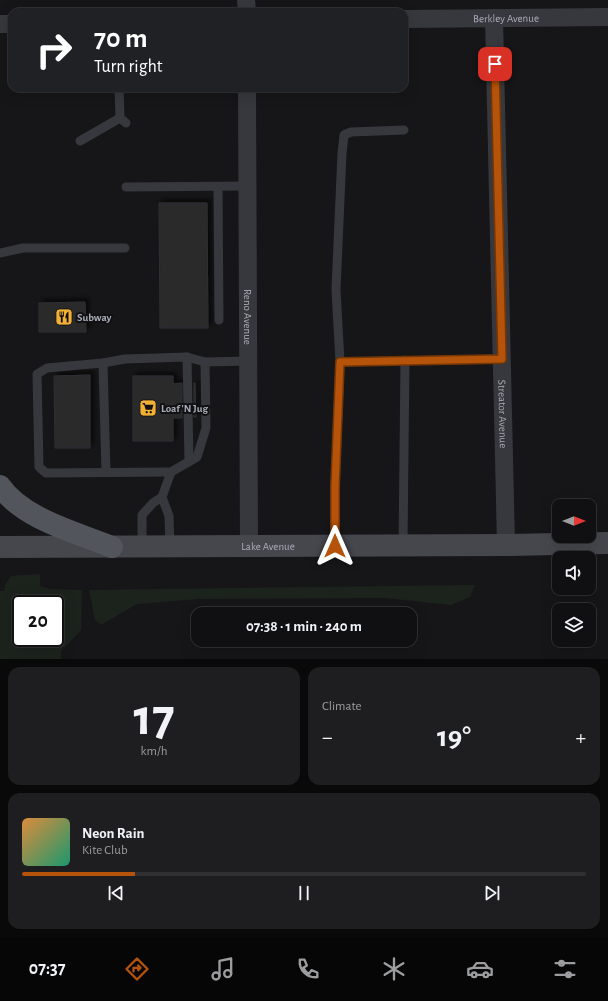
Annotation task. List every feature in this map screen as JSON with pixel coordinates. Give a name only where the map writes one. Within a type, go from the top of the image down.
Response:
[{"type":"main road","points":[[0,486],[6,494],[26,510],[52,523],[112,546]]},
{"type":"main road","name":"Lake Avenue","points":[[0,547],[506,545],[608,543]]},
{"type":"street","name":"Berkley Avenue","points":[[408,19],[608,17]]},
{"type":"street","name":"Streator Avenue","points":[[494,18],[506,545]]},
{"type":"street","name":"Reno Avenue","points":[[247,92],[248,546]]},
{"type":"lane","points":[[80,141],[123,120],[120,92]]},
{"type":"lane","points":[[335,546],[335,487],[340,362],[336,290],[344,136],[351,132],[404,130]]},
{"type":"lane","points":[[126,187],[247,186]]},
{"type":"lane","points":[[218,187],[219,320]]},
{"type":"lane","points":[[0,253],[23,248],[125,248]]},
{"type":"lane","points":[[205,362],[206,428],[197,457],[171,472],[46,473],[39,467],[37,374],[47,368],[103,363],[125,359],[187,357],[205,362],[248,361]]},
{"type":"lane","points":[[187,357],[189,462]]},
{"type":"lane","points":[[340,362],[502,359]]},
{"type":"lane","points":[[403,545],[405,360]]},
{"type":"lane","points":[[103,363],[106,472]]},
{"type":"lane","points":[[142,547],[142,515],[153,503],[162,497],[171,472]]},
{"type":"lane","points":[[162,497],[169,516],[170,546]]},
{"type":"shaded area","points":[[40,574],[40,586],[50,589],[82,590],[81,630],[61,651],[61,659],[0,659],[0,591],[4,591],[5,585],[11,576]]},
{"type":"shaded area","points":[[475,585],[470,597],[451,605],[385,598],[199,599],[137,604],[101,625],[95,620],[89,590]]},
{"type":"building","points":[[159,203],[207,203],[208,328],[160,328]]},
{"type":"building","points":[[85,302],[86,332],[39,332],[39,303]]},
{"type":"building","points":[[90,375],[90,448],[55,448],[54,376]]},
{"type":"building","points":[[133,376],[173,376],[173,384],[182,383],[182,418],[173,418],[173,441],[133,441]]},
{"type":"building","points":[[195,383],[196,417],[194,417]]},
{"type":"place","name":"Subway","points":[[64,317]]},
{"type":"place","name":"Loaf 'N Jug","points":[[148,408]]},
{"type":"route","points":[[335,546],[335,487],[340,362],[502,359],[495,64]]}]
